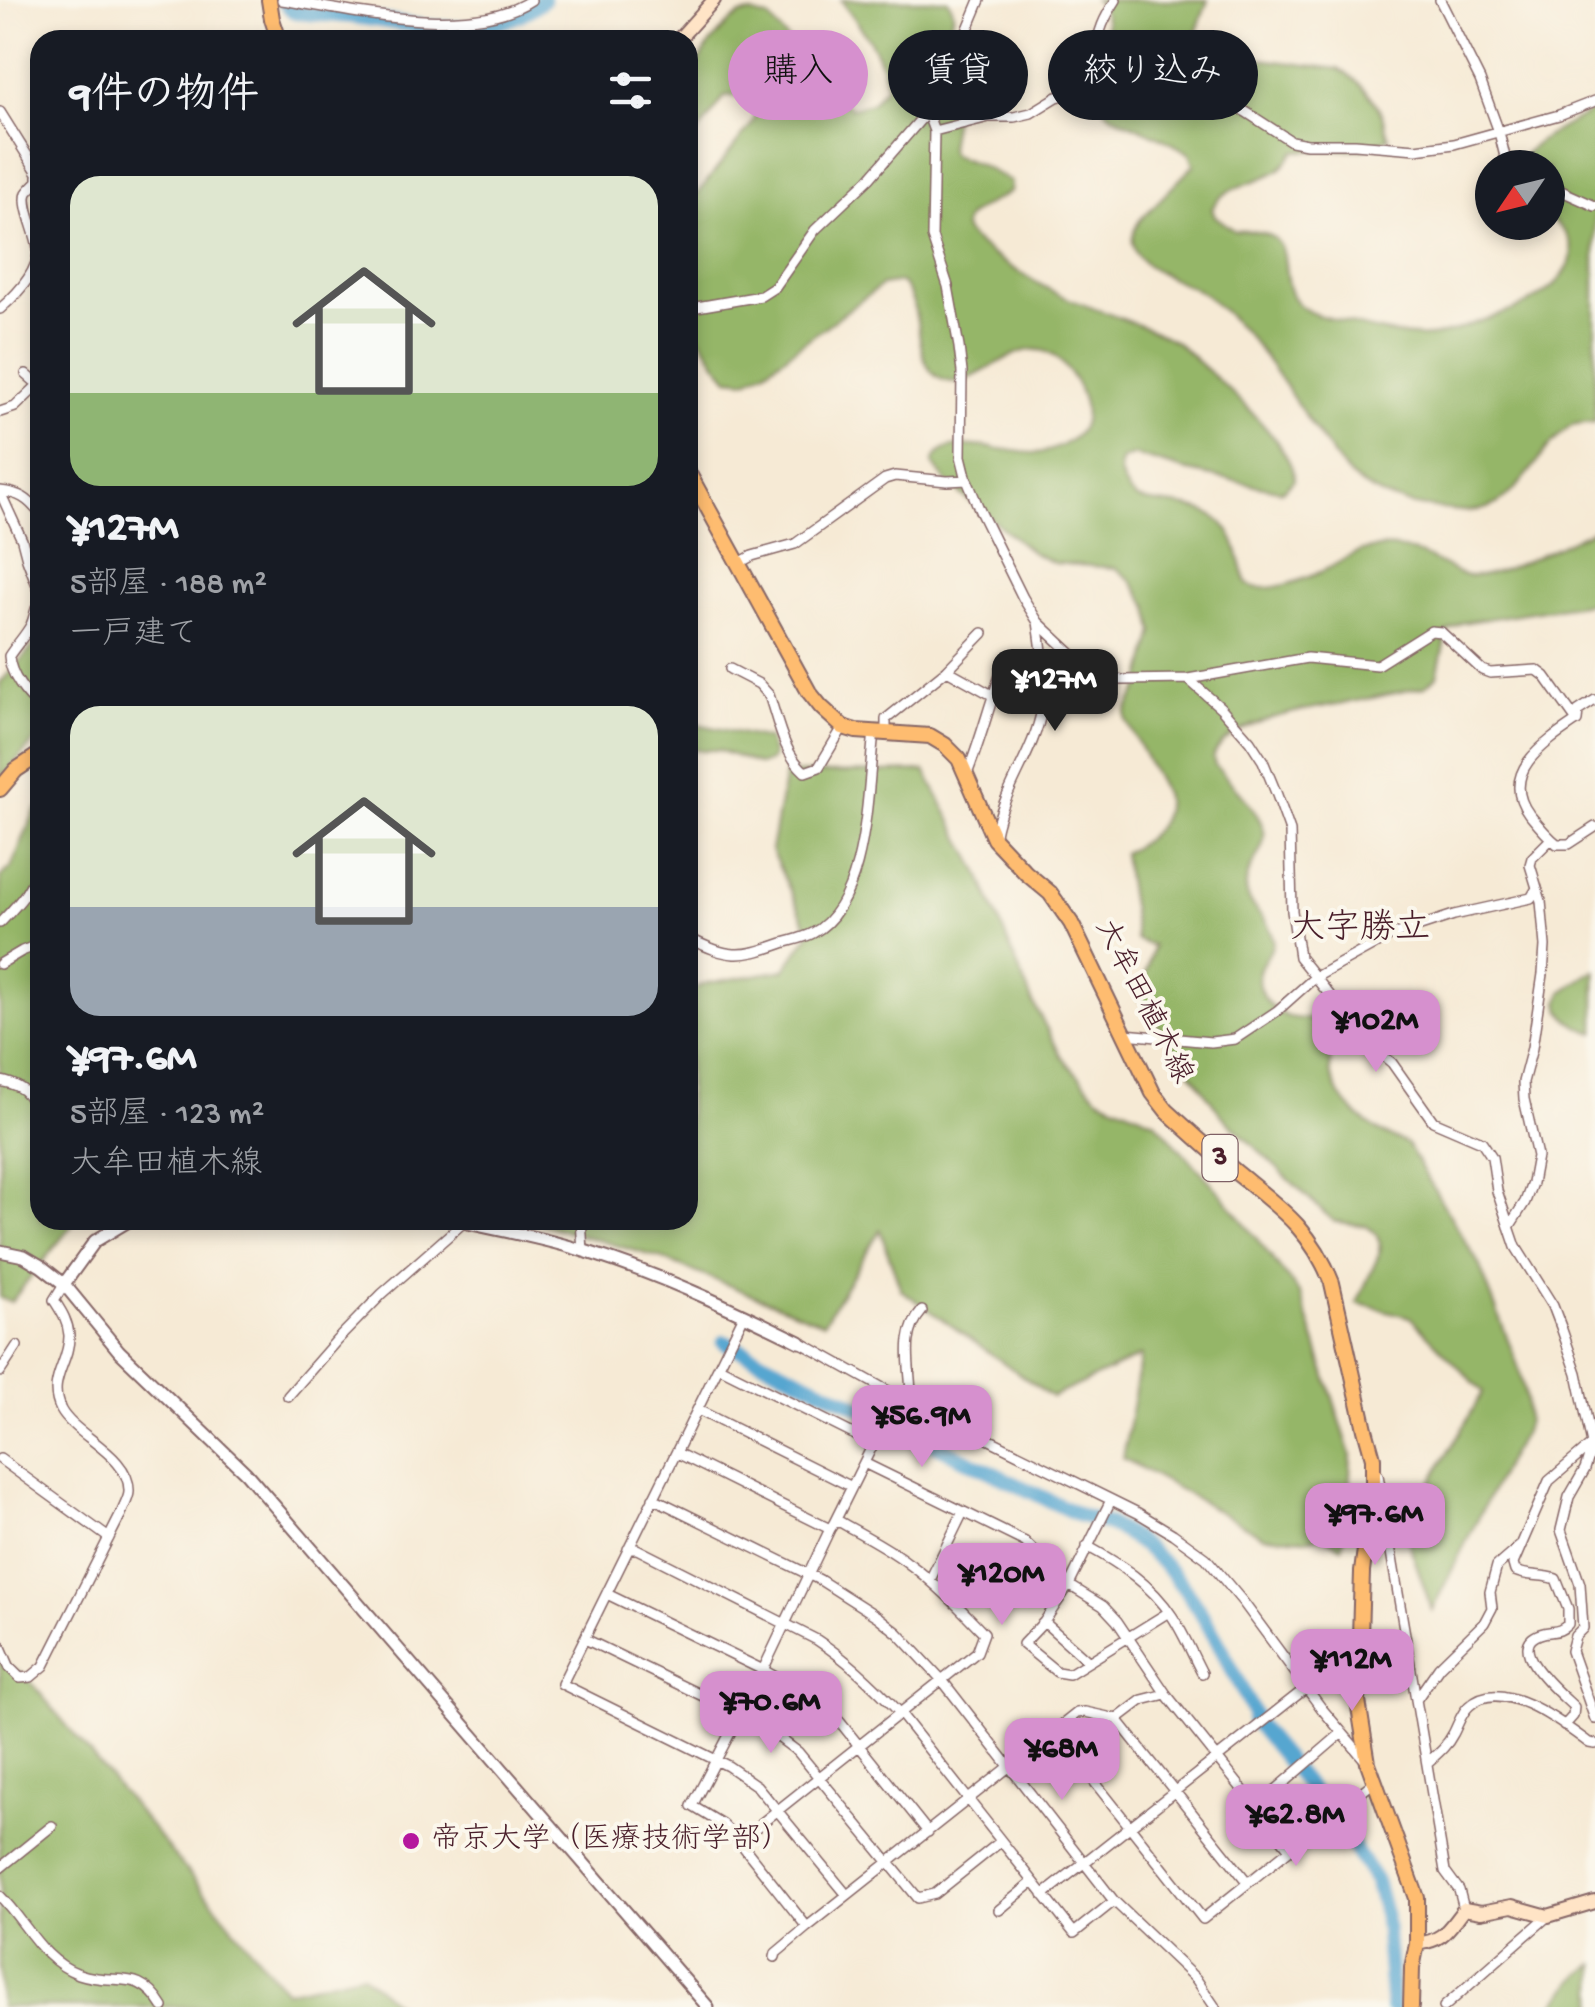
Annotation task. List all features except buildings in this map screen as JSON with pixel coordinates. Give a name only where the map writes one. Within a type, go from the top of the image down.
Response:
[{"type":"main road","points":[[269,0],[275,30]]},
{"type":"main road","points":[[687,30],[714,0]]},
{"type":"main road","points":[[698,490],[810,692],[843,726]]},
{"type":"main road","name":"大牟田植木線","points":[[843,726],[856,731],[930,736],[959,759],[994,839],[1050,893],[1071,923],[1152,1093],[1167,1111],[1293,1218],[1314,1246],[1332,1283],[1373,1458],[1373,1490],[1362,1572],[1358,1701],[1368,1763],[1417,1898],[1411,2007]]},
{"type":"main road","points":[[0,790],[16,770],[30,761]]},
{"type":"main road","points":[[1417,1944],[1434,1942],[1464,1909],[1480,1912],[1512,1906],[1548,1916],[1595,1902]]},
{"type":"street","points":[[282,0],[407,20],[439,20],[496,16],[531,0]]},
{"type":"street","points":[[967,30],[980,0]]},
{"type":"street","points":[[1100,30],[1116,0]]},
{"type":"street","points":[[1440,0],[1480,80],[1503,150]]},
{"type":"street","points":[[1257,120],[1291,141],[1307,144],[1416,149],[1472,140],[1595,101]]},
{"type":"street","points":[[934,131],[989,117],[1031,113],[1048,103]]},
{"type":"street","points":[[0,112],[30,159]]},
{"type":"street","points":[[698,307],[761,296],[775,287],[816,230],[869,179],[920,120]]},
{"type":"street","points":[[930,120],[934,131],[932,237],[948,286],[960,347],[961,456],[968,480],[1023,598],[1038,622],[1085,666],[1099,676],[1122,680],[1188,679],[1307,658],[1377,666],[1432,631],[1442,632],[1482,670],[1537,670],[1577,721]]},
{"type":"street","points":[[30,190],[26,201],[30,217]]},
{"type":"street","points":[[1565,193],[1595,206]]},
{"type":"street","points":[[0,309],[22,288],[30,273]]},
{"type":"street","points":[[26,374],[30,378]]},
{"type":"street","points":[[0,412],[15,407],[30,392]]},
{"type":"street","points":[[739,564],[752,556],[794,544],[884,479],[895,476],[968,480]]},
{"type":"street","points":[[0,491],[18,493],[30,501]]},
{"type":"street","points":[[0,491],[22,540],[30,570]]},
{"type":"street","points":[[994,839],[998,815],[1036,731],[1043,706],[1038,622]]},
{"type":"street","points":[[30,627],[9,656],[10,667],[30,699]]},
{"type":"street","points":[[698,943],[737,956],[813,933],[830,920],[842,902],[863,846],[880,732],[886,719],[947,670],[983,633]]},
{"type":"street","points":[[967,774],[1006,660]]},
{"type":"street","points":[[730,669],[765,689],[786,746],[795,764],[805,772],[819,767],[843,726]]},
{"type":"street","points":[[947,670],[992,694]]},
{"type":"street","points":[[1188,679],[1222,708],[1250,741],[1268,774],[1290,832],[1292,911],[1299,957],[1392,1063],[1433,1121],[1482,1142],[1492,1157],[1497,1191],[1516,1247],[1553,1306],[1577,1373],[1594,1444],[1569,1498],[1560,1530],[1580,1584],[1582,1628],[1571,1651],[1595,1718]]},
{"type":"street","points":[[1595,700],[1578,711],[1577,721],[1544,744],[1517,784],[1522,804],[1557,844],[1569,844],[1595,827]]},
{"type":"street","points":[[1509,1227],[1524,1202],[1538,1156],[1523,1082],[1543,974],[1541,901],[1530,866],[1532,858],[1551,839]]},
{"type":"street","points":[[0,922],[30,888]]},
{"type":"street","points":[[1125,1034],[1211,1042],[1235,1039],[1314,978],[1390,936],[1454,914],[1531,898],[1537,888]]},
{"type":"street","points":[[0,964],[30,947]]},
{"type":"street","points":[[0,1081],[16,1084],[30,1096]]},
{"type":"street","points":[[0,1645],[10,1668],[20,1678],[31,1677],[44,1666],[129,1492],[125,1476],[104,1449],[64,1416],[54,1396],[69,1340],[64,1318],[54,1300],[96,1240],[113,1230]]},
{"type":"street","points":[[288,1396],[337,1340],[450,1230]]},
{"type":"street","points":[[497,1230],[583,1250],[744,1315],[1173,1534],[1206,1558],[1368,1763]]},
{"type":"street","points":[[582,1230],[583,1250]]},
{"type":"street","points":[[0,1251],[24,1256],[64,1284],[119,1350],[230,1457],[708,2007]]},
{"type":"street","points":[[911,1401],[907,1347],[922,1311]]},
{"type":"street","points":[[744,1315],[562,1684],[715,1760],[757,1786],[848,1895]]},
{"type":"street","points":[[0,1372],[18,1346]]},
{"type":"street","points":[[718,1367],[872,1444]]},
{"type":"street","points":[[807,1928],[739,1841],[722,1824],[692,1806],[897,1396]]},
{"type":"street","points":[[698,1410],[852,1487]]},
{"type":"street","points":[[1364,1429],[1385,1507],[1445,1871],[1459,1890],[1464,1909]]},
{"type":"street","points":[[1564,1726],[1573,1716],[1574,1707],[1531,1663],[1528,1648],[1538,1635],[1561,1632],[1568,1624],[1568,1608],[1556,1579],[1545,1575],[1530,1577],[1515,1571],[1513,1564],[1549,1481],[1594,1444]]},
{"type":"street","points":[[677,1452],[832,1526]]},
{"type":"street","points":[[0,1459],[109,1538]]},
{"type":"street","points":[[864,1463],[1025,1542],[1070,1585],[1102,1606],[1166,1694],[1290,1849]]},
{"type":"street","points":[[654,1498],[838,1590],[906,1641],[942,1680],[1114,1901],[1196,1979],[1215,2007]]},
{"type":"street","points":[[1111,1500],[1070,1585],[1023,1644],[1058,1672],[1069,1674],[1169,1612]]},
{"type":"street","points":[[930,1580],[962,1512]]},
{"type":"street","points":[[739,1841],[977,1652],[984,1633],[906,1561],[840,1522],[832,1526]]},
{"type":"street","points":[[1087,1546],[1131,1572],[1169,1612],[1202,1673]]},
{"type":"street","points":[[1416,1700],[1438,1667],[1484,1624],[1492,1608],[1490,1592],[1497,1566],[1522,1546]]},
{"type":"street","points":[[628,1549],[636,1549],[818,1640],[843,1657],[900,1713],[1074,1932],[1114,1901]]},
{"type":"street","points":[[606,1594],[810,1696],[860,1745],[928,1832]]},
{"type":"street","points":[[1044,1622],[1088,1661]]},
{"type":"street","points":[[585,1639],[740,1714],[798,1752],[918,1898],[935,1894],[1000,1842]]},
{"type":"street","points":[[1584,1686],[1595,1680]]},
{"type":"street","points":[[1043,1895],[1306,1688]]},
{"type":"street","points":[[1117,1719],[1142,1700],[1166,1694]]},
{"type":"street","points":[[1427,1763],[1443,1750],[1468,1706],[1496,1696],[1522,1701],[1595,1744]]},
{"type":"street","points":[[775,1958],[776,1952],[1077,1713],[1117,1719],[1248,1884]]},
{"type":"street","points":[[1054,1732],[1202,1919],[1374,1782]]},
{"type":"street","points":[[1256,1807],[1342,1732]]},
{"type":"street","points":[[0,1868],[52,1826]]},
{"type":"street","points":[[1000,1910],[1033,1882]]},
{"type":"street","points":[[0,1896],[50,1958],[90,1977],[139,1982],[152,1989],[163,2007]]},
{"type":"street","points":[[1444,2007],[1548,1916]]},
{"type":"green space","points":[[841,0],[948,0],[953,15],[947,30],[888,30],[888,120],[953,120],[949,150],[953,155],[1011,182],[1010,192],[968,217],[964,228],[968,235],[1005,263],[1056,293],[1178,344],[1240,401],[1283,451],[1294,480],[1282,491],[1134,455],[1120,465],[1123,481],[1137,499],[1204,511],[1225,526],[1247,584],[1264,588],[1287,584],[1358,553],[1384,547],[1414,552],[1465,575],[1484,575],[1516,565],[1595,529],[1595,602],[1461,623],[1447,632],[1437,676],[1424,687],[1256,723],[1222,744],[1213,758],[1263,827],[1263,842],[1250,870],[1246,892],[1273,938],[1259,974],[1263,995],[1286,1016],[1324,1020],[1331,1030],[1330,1073],[1340,1096],[1380,1132],[1407,1144],[1479,1264],[1518,1366],[1526,1400],[1524,1432],[1432,1610],[1404,1529],[1483,1392],[1410,1317],[1357,1303],[1378,1257],[1380,1244],[1376,1233],[1366,1226],[1333,1221],[1222,1116],[1139,998],[1153,946],[1136,939],[1123,853],[1155,830],[1165,803],[1164,793],[1126,720],[1126,712],[1140,686],[1154,631],[1149,607],[1131,580],[1116,568],[1054,563],[1033,553],[946,482],[933,464],[939,454],[964,446],[1038,453],[1060,446],[1083,425],[1085,408],[1077,384],[1063,364],[1047,352],[1032,350],[968,379],[953,382],[939,378],[925,359],[913,304],[900,282],[882,285],[747,380],[729,378],[698,334],[698,193],[754,120],[868,120],[868,104],[886,86],[868,30],[863,30]]},
{"type":"green space","points":[[1095,0],[1208,0],[1197,30],[1106,30],[1104,13]]},
{"type":"green space","points":[[751,13],[769,18],[779,30],[728,30],[728,96],[698,133],[698,63],[710,44],[740,15]]},
{"type":"green space","points":[[1258,59],[1338,69],[1351,77],[1381,113],[1389,138],[1362,149],[1295,151],[1280,169],[1233,189],[1217,200],[1212,209],[1235,231],[1261,233],[1276,240],[1283,252],[1292,295],[1303,308],[1378,331],[1437,335],[1519,307],[1562,277],[1572,254],[1565,234],[1565,150],[1529,150],[1595,109],[1595,422],[1568,428],[1506,498],[1479,510],[1418,506],[1389,498],[1362,484],[1332,454],[1260,351],[1234,321],[1204,294],[1149,266],[1133,248],[1133,235],[1140,220],[1194,165],[1190,154],[1122,120],[1258,120]]},
{"type":"green space","points":[[30,650],[30,746],[0,779],[0,683]]},
{"type":"green space","points":[[698,724],[768,739],[773,756],[760,765],[718,750],[698,750]]},
{"type":"green space","points":[[925,771],[979,872],[1032,1001],[1062,1057],[1098,1097],[1155,1121],[1224,1197],[1300,1294],[1351,1455],[1342,1547],[1322,1536],[1263,1536],[1123,1458],[1141,1356],[1052,1397],[901,1290],[880,1230],[823,1323],[660,1258],[563,1230],[698,1230],[698,987],[784,970],[810,933],[771,850],[785,774]]},
{"type":"green space","points":[[30,823],[30,1230],[68,1230],[11,1302],[0,1298],[0,877],[11,868]]},
{"type":"green space","points":[[1595,970],[1595,1033],[1572,1022],[1559,1003],[1562,992]]},
{"type":"green space","points":[[0,1661],[25,1675],[286,1991],[362,1973],[399,2007],[0,2007]]},
{"type":"green space","points":[[1595,1964],[1595,2007],[1553,2007],[1574,1980]]},
{"type":"waterway","points":[[282,0],[300,13],[452,28],[500,22],[543,0]]},
{"type":"waterway","points":[[724,1342],[874,1414]]},
{"type":"waterway","points":[[897,1426],[1081,1516],[1114,1527],[1167,1568],[1208,1625],[1255,1717],[1253,1720],[1335,1819],[1376,1882],[1385,1915],[1392,2007]]},
{"type":"place","name":"帝京大学（医療技術学部）","points":[[411,1841]]},
{"type":"district","name":"大字勝立","points":[[1360,930]]}]
